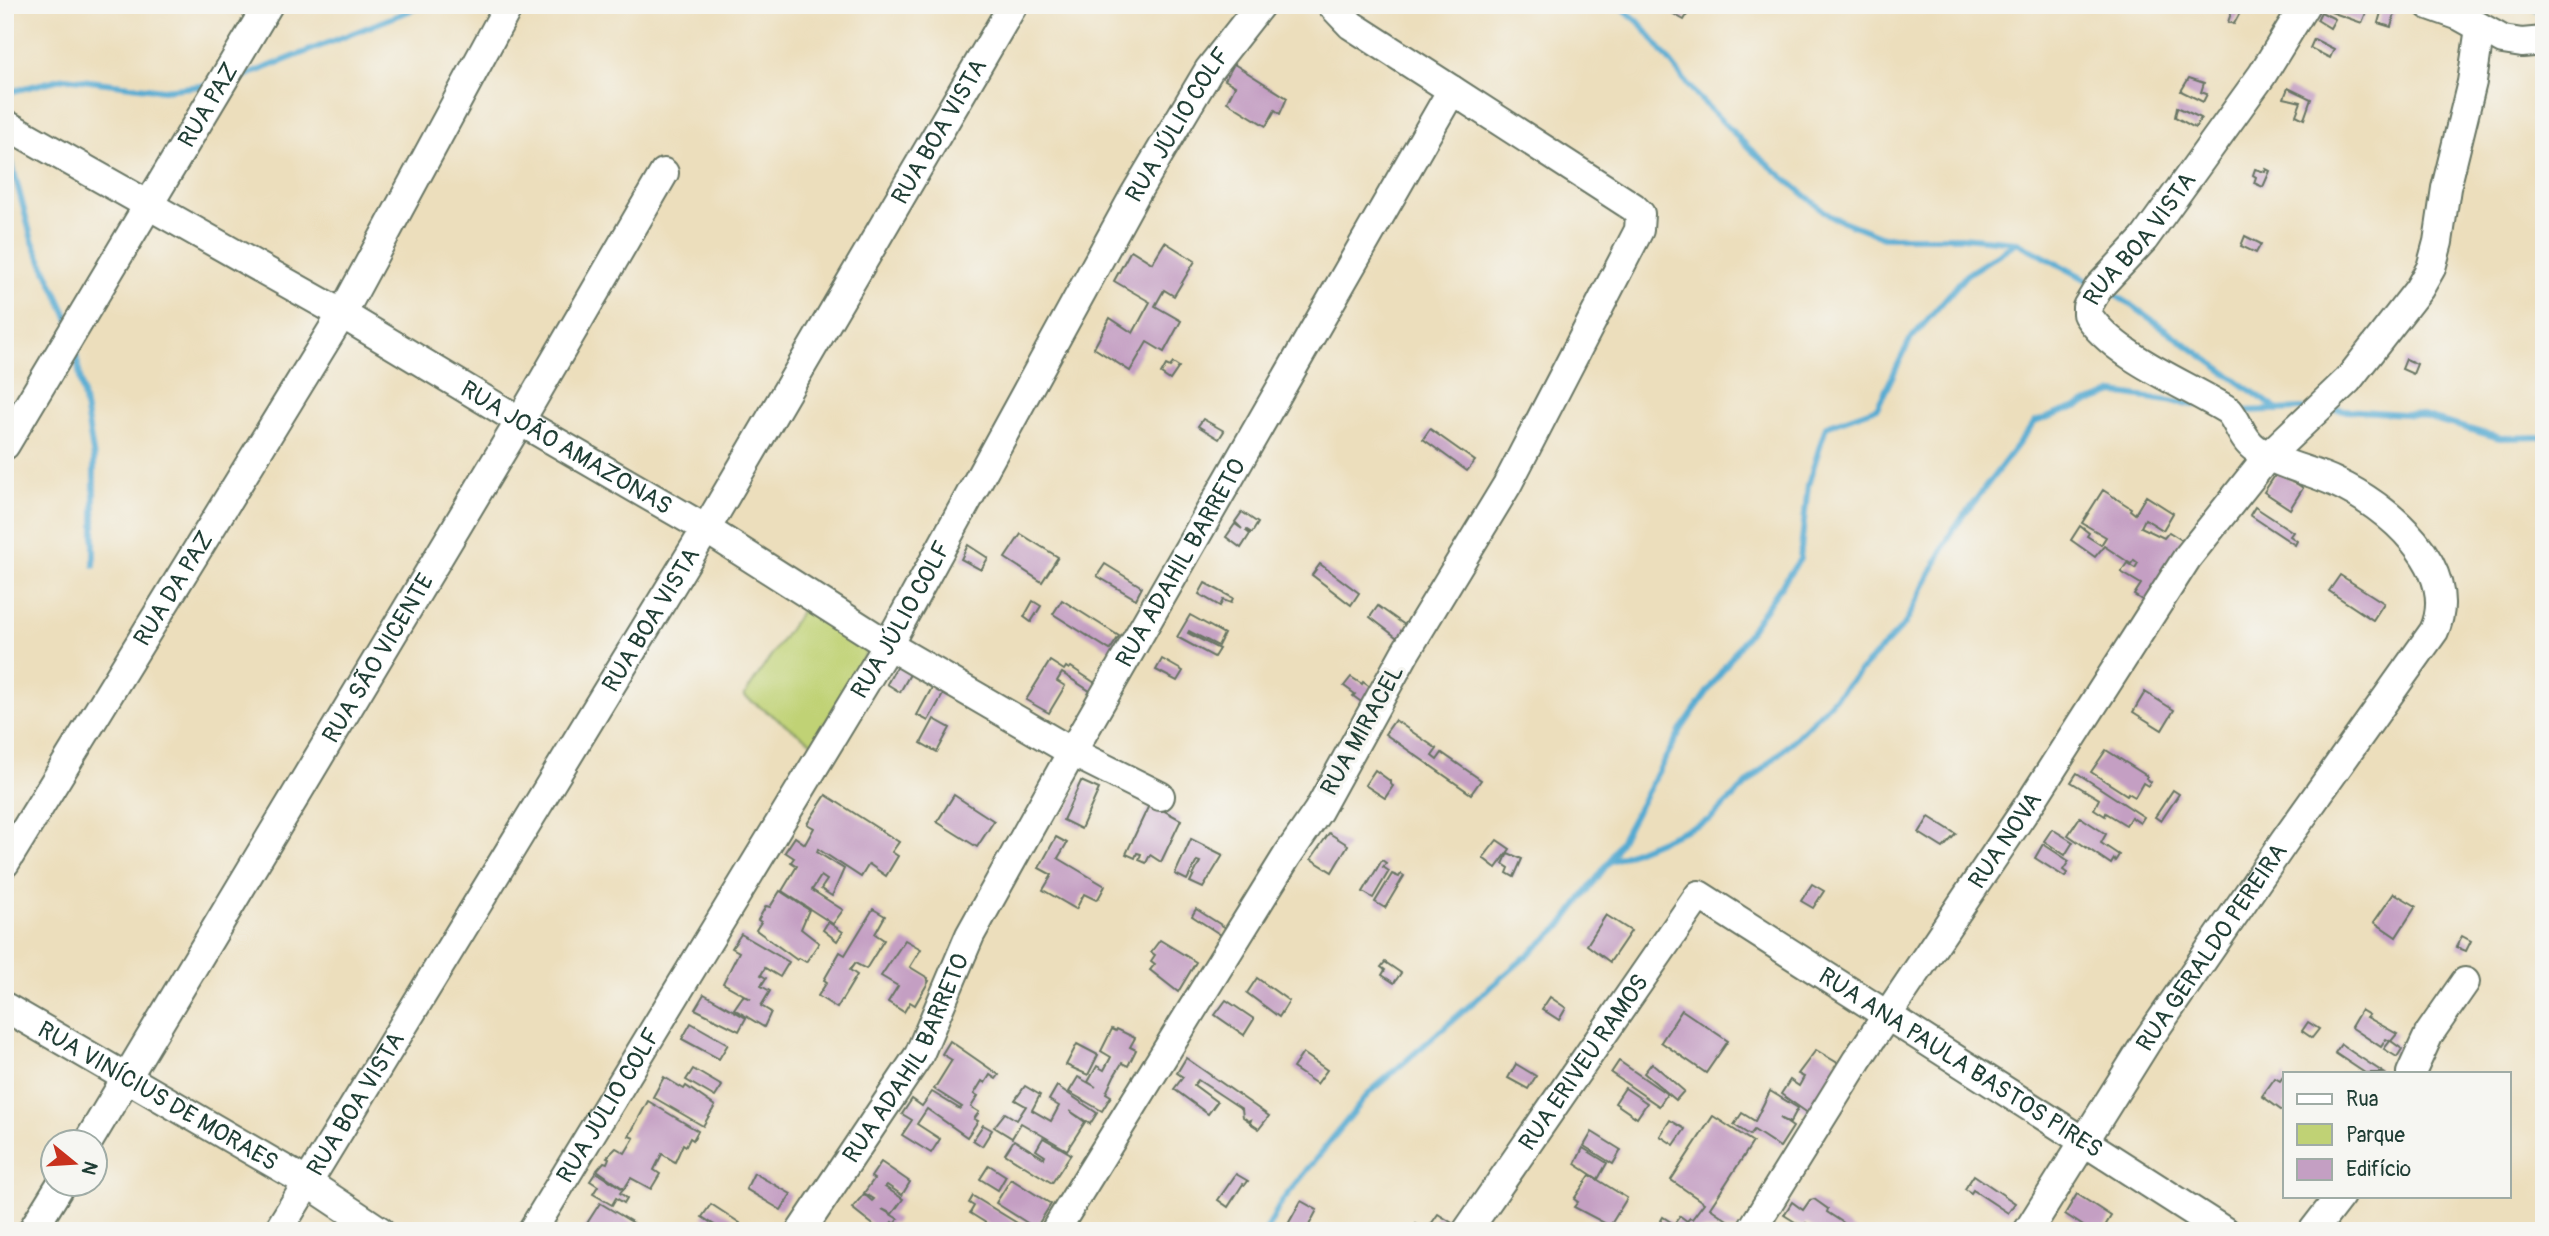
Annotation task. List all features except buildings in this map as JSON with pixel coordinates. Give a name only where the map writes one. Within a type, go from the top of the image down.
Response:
[{"type":"street","name":"RUA PAZ","points":[[5,445],[268,5]]},
{"type":"street","points":[[342,313],[509,5]]},
{"type":"street","name":"RUA BOA VISTA","points":[[278,1231],[706,528],[1013,5]]},
{"type":"street","name":"RUA JÚLIO COLF","points":[[532,1231],[888,645],[1134,196],[1209,69],[1260,5]]},
{"type":"street","points":[[1332,5],[1350,25],[1452,90]]},
{"type":"street","name":"RUA BOA VISTA","points":[[2267,456],[2248,443],[2229,411],[2109,340],[2087,314],[2087,307],[2099,287],[2144,239],[2262,75],[2305,5]]},
{"type":"street","points":[[2429,5],[2460,16],[2480,28],[2516,43],[2544,41]]},
{"type":"street","name":"RUA NOVA","points":[[1751,1231],[1886,1015],[2034,797],[2188,558],[2267,456],[2348,380],[2419,289],[2431,268],[2438,242],[2449,177],[2472,82],[2480,28]]},
{"type":"street","name":"RUA MIRACEL","points":[[1055,1231],[1318,811],[1405,653],[1507,485],[1639,230],[1640,214],[1633,207],[1452,90]]},
{"type":"street","name":"RUA ADAHIL BARRETO","points":[[801,1231],[919,1055],[970,935],[1452,90]]},
{"type":"street","name":"RUA JOÃO AMAZONAS","points":[[5,124],[342,313],[520,421],[706,528],[888,645],[1072,752],[1160,796]]},
{"type":"street","name":"RUA SÃO VICENTE","points":[[97,1128],[520,421],[664,173]]},
{"type":"street","name":"RUA DA PAZ","points":[[5,863],[342,313]]},
{"type":"street","name":"RUA GERALDO PEREIRA","points":[[2028,1231],[2147,1041],[2438,622],[2440,592],[2434,569],[2409,536],[2379,507],[2337,482],[2267,456]]},
{"type":"street","name":"RUA ANA PAULA BASTOS PIRES","points":[[1699,895],[2224,1231]]},
{"type":"street","name":"RUA ERIVEU RAMOS","points":[[1467,1231],[1699,895]]},
{"type":"street","points":[[2411,1072],[2429,1034],[2465,982]]},
{"type":"street","name":"RUA VINÍCIUS DE MORAES","points":[[5,1007],[308,1183],[380,1231]]},
{"type":"street","points":[[32,1231],[52,1198]]},
{"type":"street","points":[[2313,1231],[2338,1198]]},
{"type":"green space","points":[[804,607],[869,648],[814,744],[744,696]]},
{"type":"waterway","points":[[235,80],[424,5]]},
{"type":"waterway","points":[[1618,5],[1639,22],[1697,96],[1751,150],[1830,216],[1883,237],[1962,237],[2017,242]]},
{"type":"waterway","points":[[2532,5],[2537,10]]},
{"type":"waterway","points":[[2544,62],[2541,98],[2544,133]]},
{"type":"waterway","points":[[5,93],[65,78],[163,90],[210,85]]},
{"type":"waterway","points":[[5,138],[32,240],[69,320]]},
{"type":"waterway","points":[[1609,862],[1682,728],[1800,559],[1808,485],[1826,426],[1877,408],[1910,340],[1966,275],[2017,242],[2093,283]]},
{"type":"waterway","points":[[2106,290],[2130,304],[2278,410]]},
{"type":"waterway","points":[[75,348],[94,458],[94,565]]},
{"type":"waterway","points":[[1266,1231],[1282,1201],[1370,1092],[1561,926],[1609,862],[1709,820],[1806,728],[1905,624],[1952,531],[2035,422],[2114,393],[2195,405]]},
{"type":"waterway","points":[[2240,411],[2303,409]]},
{"type":"waterway","points":[[2331,409],[2419,415],[2500,438],[2544,437]]}]
